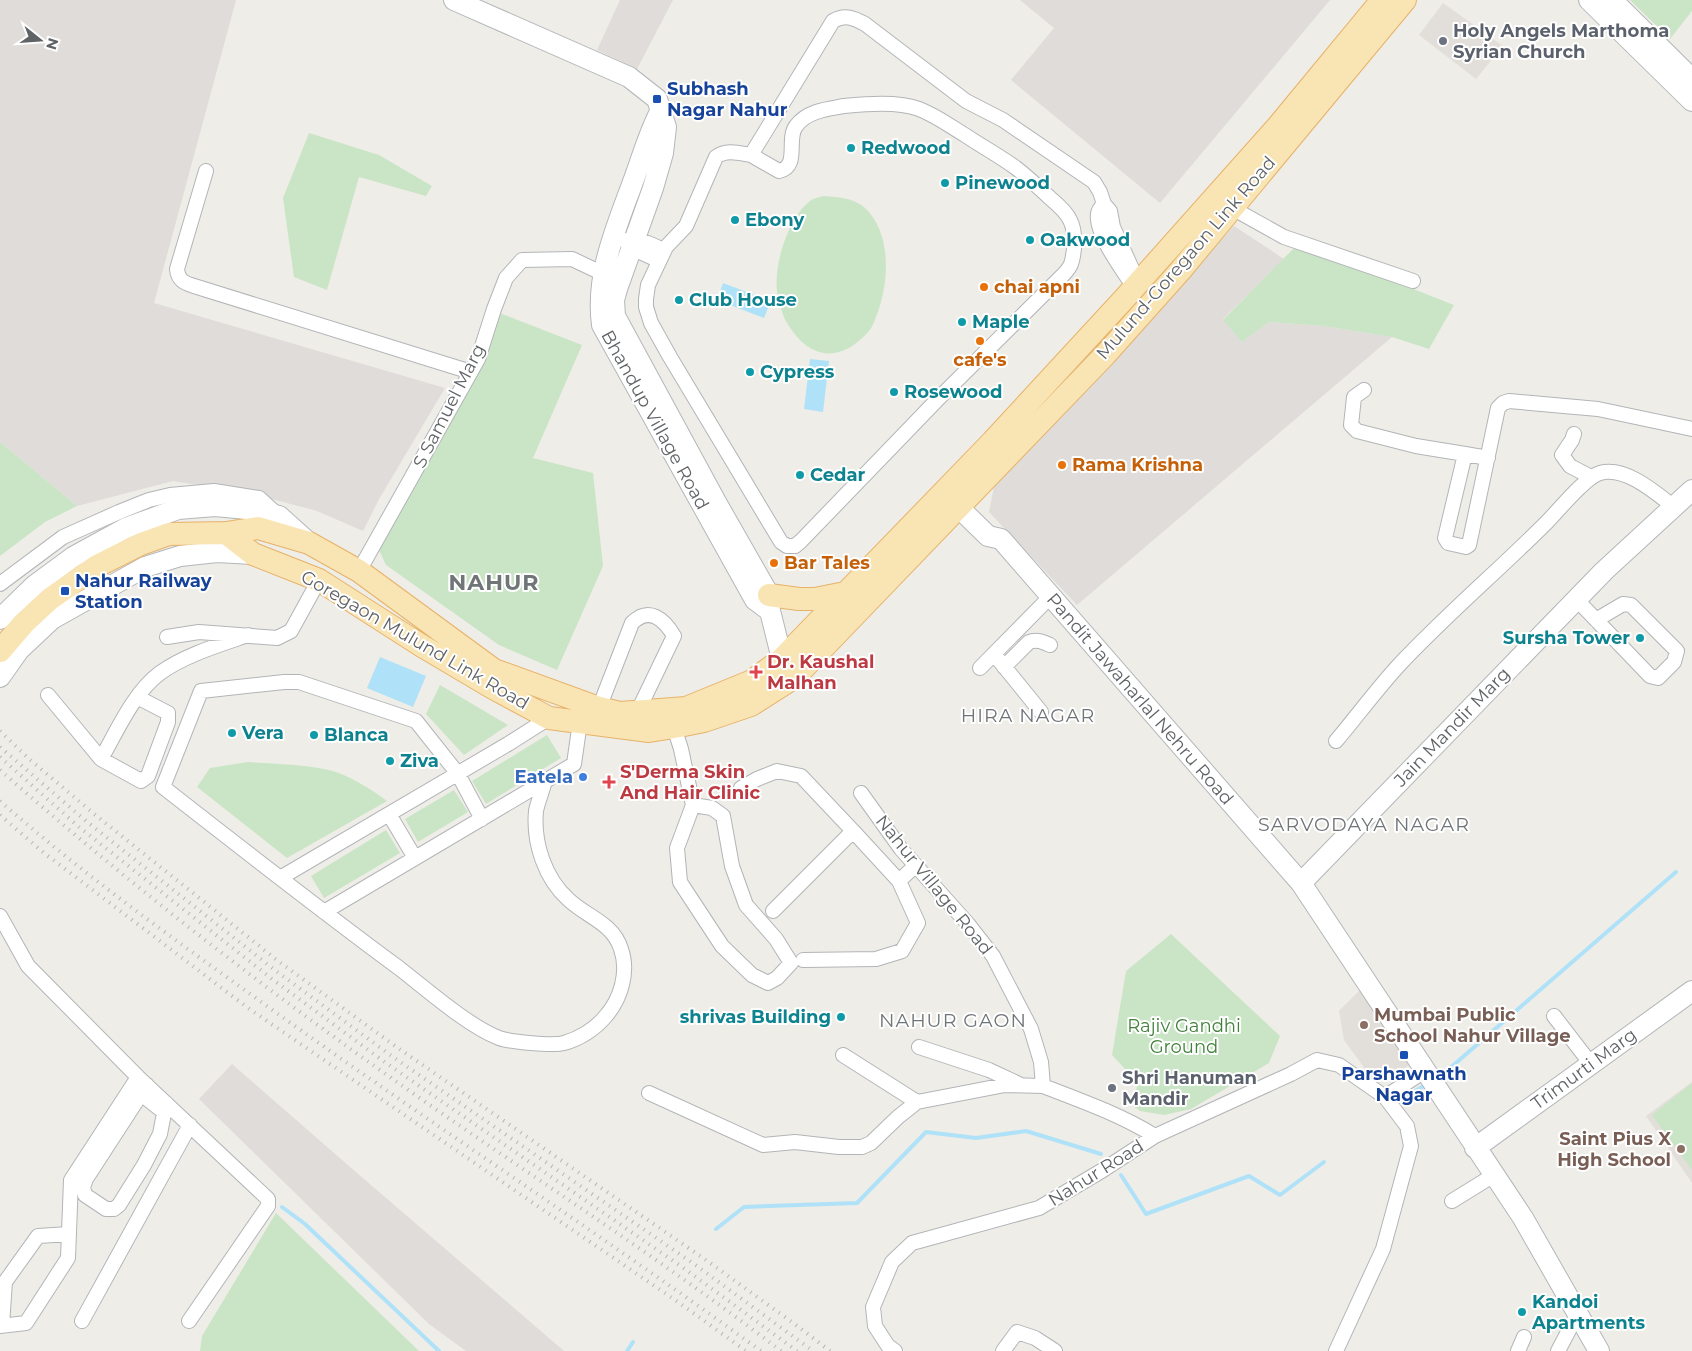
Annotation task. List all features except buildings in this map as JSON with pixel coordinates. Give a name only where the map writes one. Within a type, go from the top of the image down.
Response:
[{"type":"main road","name":"Mulund-Goregaon Link Road","points":[[955,495],[1104,355],[1232,208],[1382,0]]},
{"type":"main road","name":"Mulund-Goregaon Link Road","points":[[955,495],[993,441],[1136,285],[1405,0]]},
{"type":"main road","name":"Goregaon Mulund Link Road","points":[[226,533],[258,528],[309,543],[359,571],[494,670],[599,708],[620,713],[637,713],[686,708],[788,668],[845,594],[955,495]]},
{"type":"main road","name":"Goregaon Mulund Link Road","points":[[226,533],[253,554],[320,580],[422,646],[549,718],[649,731],[674,728],[704,721],[751,705],[955,495]]},
{"type":"main road","points":[[0,651],[50,599],[97,566],[141,544],[169,534],[226,533]]},
{"type":"main road","points":[[770,603],[845,594]]},
{"type":"street","name":"Bhandup Village Road","points":[[454,0],[629,77],[657,100],[666,127],[663,153],[633,244],[611,278],[600,308],[602,324],[618,338]]},
{"type":"street","points":[[1589,0],[1662,61],[1692,79]]},
{"type":"street","points":[[1612,0],[1692,101]]},
{"type":"street","points":[[751,155],[828,28],[833,21],[840,17],[849,17],[865,24],[966,101],[1003,120],[1094,182],[1104,204],[1110,211],[1113,227],[1136,285]]},
{"type":"street","points":[[900,104],[918,108],[1015,167],[1065,212],[1072,221],[1074,238],[1074,252],[1070,266],[1062,276],[937,400],[795,546],[787,546],[781,542],[674,365],[651,323],[646,307],[648,285],[666,247],[686,226],[716,157],[727,152],[751,155],[779,171],[784,170],[791,162],[791,135],[795,127],[816,111],[845,106],[900,104]]},
{"type":"street","name":"Bhandup Village Road","points":[[618,338],[611,278],[614,236],[650,129],[661,110]]},
{"type":"street","points":[[206,171],[177,269],[178,276],[182,281],[471,372]]},
{"type":"street","points":[[1232,208],[1284,237],[1414,281]]},
{"type":"street","points":[[614,236],[633,244],[648,243],[655,252]]},
{"type":"street","name":"S Samuel Marg","points":[[359,571],[478,359],[506,278],[522,260],[572,259],[611,278]]},
{"type":"street","points":[[618,338],[735,550],[770,603],[788,668]]},
{"type":"street","points":[[1364,390],[1354,397],[1351,425],[1357,430],[1416,446],[1488,458]]},
{"type":"street","points":[[1464,454],[1445,538],[1448,543],[1462,547],[1469,545],[1498,408],[1503,403],[1603,410],[1692,429]]},
{"type":"street","points":[[1574,434],[1562,455],[1570,466],[1591,477]]},
{"type":"street","points":[[1336,741],[1399,666],[1591,477],[1601,472],[1629,476],[1687,499]]},
{"type":"street","points":[[0,584],[63,537],[149,500],[170,495],[214,491],[259,498],[309,543]]},
{"type":"street","name":"Pandit Jawaharlal Nehru Road","points":[[955,495],[997,527],[1000,539],[1304,888],[1523,1218],[1599,1351]]},
{"type":"street","name":"Jain Mandir Marg","points":[[1304,888],[1497,689],[1585,608],[1618,565],[1687,499]]},
{"type":"street","points":[[0,620],[35,585],[73,557],[126,528],[178,509],[215,506],[247,509],[279,516]]},
{"type":"street","points":[[1,676],[19,650],[52,619],[145,567],[180,556],[216,552],[253,554]]},
{"type":"street","points":[[167,637],[199,632],[277,638],[291,631],[320,580]]},
{"type":"street","points":[[980,668],[1051,596]]},
{"type":"street","points":[[1623,604],[1631,605],[1677,651],[1674,662],[1658,678],[1650,676],[1585,608],[1623,604]]},
{"type":"street","points":[[599,708],[632,623],[637,617],[646,614],[659,618],[668,626],[674,636],[637,713]]},
{"type":"street","points":[[1018,630],[1029,642]]},
{"type":"street","points":[[100,759],[137,697],[159,674],[179,662],[208,649],[248,635]]},
{"type":"street","points":[[1004,667],[1029,642],[1034,640],[1042,641],[1050,645]]},
{"type":"street","points":[[994,654],[1041,712]]},
{"type":"street","points":[[482,818],[458,774],[416,721],[305,684],[284,682],[201,691],[163,787],[469,1022],[500,1038],[530,1042],[563,1043],[590,1031],[606,1016],[621,990],[625,970],[622,948],[612,930],[568,900],[548,875],[537,844],[536,811],[545,780]]},
{"type":"street","points":[[48,695],[100,759],[141,780],[148,776],[168,722],[168,713],[137,697]]},
{"type":"street","points":[[280,878],[458,774],[549,718]]},
{"type":"street","points":[[324,912],[574,764],[580,722]]},
{"type":"street","points":[[674,728],[681,749],[693,805],[677,848],[680,882],[722,946],[752,975],[768,983],[777,978],[791,963],[776,939],[746,905],[732,866],[723,816],[712,808],[693,805]]},
{"type":"street","points":[[740,788],[777,771],[801,776],[899,881],[918,923],[902,951],[876,959],[803,960]]},
{"type":"street","name":"Nahur Village Road","points":[[861,793],[901,849],[968,924],[993,956],[1031,1029],[1041,1062],[1042,1086]]},
{"type":"street","points":[[389,814],[416,858]]},
{"type":"street","points":[[773,911],[852,831]]},
{"type":"street","points":[[899,881],[916,865]]},
{"type":"street","points":[[0,916],[28,966],[142,1085],[166,1108],[190,1125],[268,1199],[268,1206],[189,1322]]},
{"type":"street","name":"Trimurti Marg","points":[[1475,1148],[1692,991]]},
{"type":"street","points":[[1554,1016],[1591,1064]]},
{"type":"street","points":[[919,1046],[989,1070],[1022,1085]]},
{"type":"street","points":[[843,1055],[917,1102]]},
{"type":"street","name":"Nahur Road","points":[[895,1351],[888,1346],[875,1326],[873,1307],[892,1262],[912,1243],[1039,1208],[1156,1136],[1291,1074],[1317,1060],[1339,1065],[1386,1097],[1408,1126],[1411,1146],[1383,1249],[1336,1351]]},
{"type":"street","points":[[1386,1097],[1426,1070]]},
{"type":"street","points":[[142,1085],[86,1179],[83,1187],[85,1195],[106,1208],[114,1209],[119,1204],[153,1149],[160,1134],[166,1108]]},
{"type":"street","points":[[69,1234],[38,1236],[5,1282],[1,1325],[26,1323],[68,1258],[72,1180],[142,1085]]},
{"type":"street","points":[[650,1093],[763,1145],[795,1142],[862,1147],[871,1143],[917,1102],[944,1095],[1005,1085],[1042,1086],[1112,1112],[1156,1136]]},
{"type":"street","points":[[82,1321],[190,1125]]},
{"type":"street","points":[[1452,1201],[1494,1175]]},
{"type":"street","points":[[1558,1351],[1578,1313]]},
{"type":"street","points":[[1003,1351],[1018,1332],[1035,1338],[1053,1351]]},
{"type":"street","points":[[1518,1351],[1524,1337]]},
{"type":"shaded area","points":[[0,0],[236,0],[154,303],[445,388],[378,501],[363,531],[317,511],[257,495],[173,481],[77,506],[0,442]]},
{"type":"shaded area","points":[[620,0],[673,0],[637,69],[597,50]]},
{"type":"shaded area","points":[[1020,0],[1330,0],[1160,203],[1011,80],[1054,28]]},
{"type":"shaded area","points":[[1443,3],[1503,46],[1476,79],[1419,35]]},
{"type":"shaded area","points":[[1234,226],[1284,259],[1223,319],[1242,342],[1269,322],[1323,326],[1392,337],[1077,605],[989,512],[994,487]]},
{"type":"shaded area","name":"Mumbai Public School Nahur Village","points":[[1362,988],[1413,1063],[1376,1084],[1344,1040],[1339,1011]]},
{"type":"shaded area","points":[[232,1064],[564,1351],[466,1351],[429,1324],[199,1099]]},
{"type":"shaded area","name":"Saint Pius X High School","points":[[1692,1082],[1692,1183],[1646,1116]]},
{"type":"green space","points":[[1630,0],[1692,0],[1692,11],[1670,39]]},
{"type":"green space","points":[[309,133],[379,155],[432,186],[426,196],[359,177],[327,290],[294,277],[283,198]]},
{"type":"green space","points":[[824,196],[850,200],[864,207],[880,231],[886,260],[884,290],[871,328],[858,342],[836,353],[825,353],[815,350],[796,335],[784,318],[777,290],[777,276],[782,247],[794,220],[810,201]]},
{"type":"green space","points":[[1301,245],[1454,305],[1429,349],[1392,337],[1323,326],[1269,322],[1242,342],[1223,320],[1292,250]]},
{"type":"green space","points":[[497,312],[582,345],[533,458],[593,473],[603,566],[557,670],[499,645],[386,565],[379,550]]},
{"type":"green space","points":[[0,442],[77,506],[45,522],[0,556]]},
{"type":"green space","points":[[440,685],[508,725],[464,755],[426,714]]},
{"type":"green space","points":[[547,735],[561,758],[486,804],[472,781]]},
{"type":"green space","points":[[248,762],[299,765],[329,770],[360,783],[387,801],[287,858],[197,787],[210,768]]},
{"type":"green space","points":[[454,790],[468,812],[418,842],[405,819]]},
{"type":"green space","points":[[386,830],[400,853],[324,898],[311,876]]},
{"type":"green space","name":"Rajiv Gandhi Ground","points":[[1171,934],[1280,1036],[1269,1063],[1191,1109],[1164,1115],[1140,1111],[1132,1105],[1138,1083],[1112,1055],[1126,971]]},
{"type":"green space","name":"Saint Pius X High School","points":[[1692,1083],[1692,1170],[1652,1115]]},
{"type":"green space","points":[[276,1213],[419,1351],[200,1351],[202,1336]]},
{"type":"water","points":[[723,283],[771,301],[764,318],[717,300]]},
{"type":"water","points":[[810,359],[829,361],[823,412],[804,409]]},
{"type":"water","points":[[380,657],[426,676],[413,707],[367,688]]},
{"type":"waterway","points":[[1449,1069],[1676,872]]},
{"type":"waterway","points":[[1395,1103],[1427,1084]]},
{"type":"waterway","points":[[716,1229],[744,1207],[857,1203],[926,1132],[976,1138],[1026,1131],[1101,1154]]},
{"type":"waterway","points":[[1121,1175],[1146,1214],[1249,1176],[1280,1195],[1324,1162]]},
{"type":"waterway","points":[[282,1207],[305,1224],[439,1351]]},
{"type":"waterway","points":[[627,1351],[633,1342]]},
{"type":"railway","points":[[0,731],[28,758],[93,813],[278,961],[398,1048],[706,1260],[830,1351]]},
{"type":"railway","points":[[0,747],[86,821],[276,971],[393,1057],[694,1264],[813,1351]]},
{"type":"railway","points":[[0,757],[79,827],[272,979],[386,1063],[685,1269],[797,1351]]},
{"type":"railway","points":[[0,770],[92,849],[282,999],[430,1105],[683,1279],[781,1351]]},
{"type":"railway","points":[[0,801],[86,872],[300,1030],[761,1351]]},
{"type":"railway","points":[[0,815],[44,853],[248,1008],[678,1302],[746,1351]]},
{"type":"place","name":"Holy Angels Marthoma Syrian Church","points":[[1443,41]]},
{"type":"place","name":"Subhash Nagar Nahur","points":[[657,99]]},
{"type":"place","name":"Redwood","points":[[851,148]]},
{"type":"place","name":"Pinewood","points":[[945,183]]},
{"type":"place","name":"Ebony","points":[[735,220]]},
{"type":"place","name":"Oakwood","points":[[1030,240]]},
{"type":"place","name":"chai apni","points":[[984,287]]},
{"type":"place","name":"Club House","points":[[679,300]]},
{"type":"place","name":"Maple","points":[[962,322]]},
{"type":"place","name":"cafe's","points":[[980,341]]},
{"type":"place","name":"Cypress","points":[[750,372]]},
{"type":"place","name":"Rosewood","points":[[894,392]]},
{"type":"place","name":"Rama Krishna","points":[[1062,465]]},
{"type":"place","name":"Cedar","points":[[800,475]]},
{"type":"place","name":"Bar Tales","points":[[774,563]]},
{"type":"place","name":"Nahur Railway Station","points":[[65,591]]},
{"type":"place","name":"Sursha Tower","points":[[1640,638]]},
{"type":"place","name":"Dr. Kaushal Malhan","points":[[756,672]]},
{"type":"place","name":"Vera","points":[[232,733]]},
{"type":"place","name":"Blanca","points":[[314,735]]},
{"type":"place","name":"Ziva","points":[[390,761]]},
{"type":"place","name":"Eatela","points":[[583,777]]},
{"type":"place","name":"S'Derma Skin And Hair Clinic","points":[[609,782]]},
{"type":"place","name":"shrivas Building","points":[[841,1017]]},
{"type":"place","name":"Mumbai Public School Nahur Village","points":[[1364,1025]]},
{"type":"place","name":"Parshawnath Nagar","points":[[1404,1055]]},
{"type":"place","name":"Shri Hanuman Mandir","points":[[1112,1088]]},
{"type":"place","name":"Saint Pius X High School","points":[[1681,1149]]},
{"type":"place","name":"Kandoi Apartments","points":[[1522,1312]]},
{"type":"district","name":"NAHUR","points":[[494,582]]},
{"type":"district","name":"HIRA NAGAR","points":[[1028,715]]},
{"type":"district","name":"SARVODAYA NAGAR","points":[[1364,824]]},
{"type":"district","name":"NAHUR GAON","points":[[953,1020]]}]
